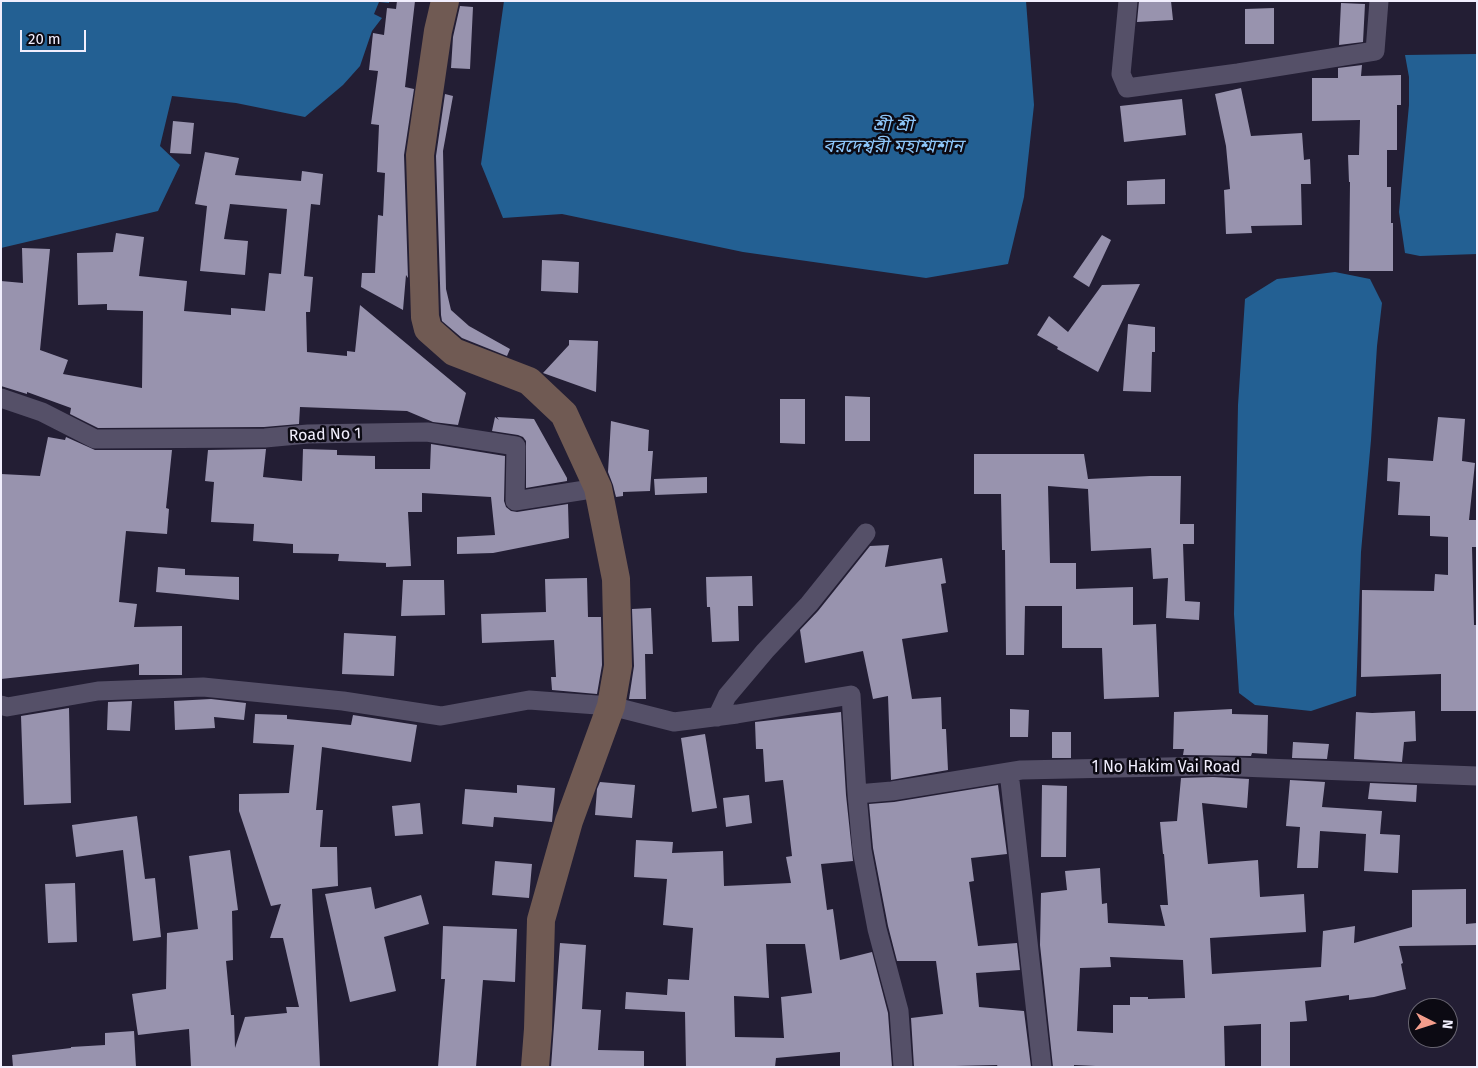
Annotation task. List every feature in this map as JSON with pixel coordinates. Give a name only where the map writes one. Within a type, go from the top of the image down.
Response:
[{"type":"street","points":[[445,1],[438,31],[420,155],[425,317],[428,329],[454,352],[529,382],[564,414],[598,488],[616,579],[618,666],[611,706],[569,821],[541,920],[535,1067]]},
{"type":"street","points":[[1128,1],[1122,74],[1127,88],[1238,73],[1375,51],[1379,1]]},
{"type":"street","name":"Road No 1","points":[[1,398],[42,412],[95,439],[265,438],[308,434],[427,432],[507,444],[516,446],[516,501],[598,488]]},
{"type":"street","points":[[717,717],[727,696],[765,651],[809,604],[866,533]]},
{"type":"street","points":[[1,705],[7,707],[98,691],[203,687],[343,701],[441,716],[529,700],[611,706],[674,722],[717,717],[851,695],[862,850],[877,929],[899,1011],[903,1067]]},
{"type":"street","name":"1 No Hakim Vai Road","points":[[857,794],[1021,770],[1213,766],[1477,776]]},
{"type":"street","points":[[1009,772],[1042,1067]]},
{"type":"water","points":[[1,1],[389,1],[389,3],[379,2],[374,14],[382,18],[372,31],[360,66],[343,85],[305,117],[236,103],[172,96],[160,146],[180,165],[158,211],[1,248]]},
{"type":"water","name":"শ্রী শ্রী বরদেশ্বরী মহাশ্মশান","points":[[504,1],[1026,1],[1034,105],[1024,197],[1008,264],[926,278],[743,252],[562,214],[503,218],[481,164]]},
{"type":"water","points":[[1477,54],[1477,254],[1420,256],[1405,253],[1399,212],[1409,105],[1409,77],[1405,55]]},
{"type":"water","points":[[1335,272],[1370,279],[1382,303],[1361,552],[1356,696],[1311,711],[1255,705],[1239,693],[1234,614],[1238,405],[1245,299],[1277,279]]},
{"type":"building","points":[[397,1],[415,1],[405,87],[414,89],[404,155],[408,278],[406,275],[403,310],[361,287],[362,273],[375,273],[378,215],[383,216],[385,173],[377,172],[379,125],[371,124],[378,71],[369,70],[373,33],[384,35],[387,8],[396,9]]},
{"type":"building","points":[[1139,1],[1171,1],[1173,20],[1137,22]]},
{"type":"building","points":[[1341,3],[1365,4],[1363,42],[1339,45]]},
{"type":"building","points":[[460,6],[473,7],[470,69],[451,68],[453,37]]},
{"type":"building","points":[[1274,8],[1274,44],[1245,44],[1245,9]]},
{"type":"building","points":[[1362,65],[1361,76],[1401,75],[1401,105],[1397,105],[1397,150],[1387,150],[1387,187],[1391,187],[1391,223],[1393,223],[1393,271],[1349,271],[1350,182],[1348,155],[1359,155],[1360,120],[1312,121],[1312,78],[1338,78],[1338,68]]},
{"type":"building","points":[[1241,88],[1251,136],[1302,133],[1304,160],[1310,159],[1311,184],[1301,184],[1302,225],[1251,226],[1252,233],[1226,234],[1224,190],[1230,189],[1226,146],[1215,94]]},
{"type":"building","points":[[445,94],[453,96],[443,151],[446,289],[451,310],[469,326],[510,349],[507,356],[462,338],[442,321],[436,156]]},
{"type":"building","points":[[1182,99],[1186,135],[1124,142],[1120,106]]},
{"type":"building","points":[[173,121],[194,123],[191,154],[170,153]]},
{"type":"building","points":[[205,152],[239,158],[235,175],[301,181],[302,171],[323,174],[320,205],[311,204],[304,276],[313,277],[310,312],[306,312],[307,352],[347,356],[347,351],[355,352],[360,305],[466,393],[458,425],[433,422],[407,411],[300,407],[299,424],[264,427],[98,428],[70,414],[71,408],[27,392],[27,394],[1,386],[1,281],[23,283],[22,248],[50,249],[40,350],[68,360],[63,374],[142,388],[143,311],[107,310],[107,304],[78,305],[77,253],[113,252],[116,233],[144,237],[139,276],[187,281],[184,311],[231,315],[231,308],[265,311],[269,273],[281,274],[287,209],[230,204],[224,239],[248,241],[245,275],[200,271],[207,206],[195,204]]},
{"type":"building","points":[[1165,179],[1165,204],[1127,205],[1127,181]]},
{"type":"building","points":[[1102,235],[1111,240],[1089,287],[1073,277]]},
{"type":"building","points":[[542,260],[579,262],[578,293],[541,291]]},
{"type":"building","points":[[1140,284],[1098,372],[1057,349],[1058,347],[1037,335],[1049,316],[1068,332],[1102,285]]},
{"type":"building","points":[[1128,324],[1155,327],[1155,352],[1152,352],[1151,392],[1123,391]]},
{"type":"building","points":[[569,340],[598,341],[596,392],[543,373],[569,345]]},
{"type":"building","points":[[845,396],[870,397],[870,441],[845,441]]},
{"type":"building","points":[[780,399],[805,399],[805,444],[780,443]]},
{"type":"building","points":[[495,417],[499,420],[497,417],[534,419],[567,481],[526,488],[526,441],[518,435],[492,431]]},
{"type":"building","points":[[1438,417],[1465,419],[1462,461],[1475,463],[1469,520],[1477,520],[1477,547],[1472,547],[1474,625],[1477,625],[1477,711],[1441,711],[1441,674],[1361,677],[1362,590],[1434,591],[1435,574],[1448,575],[1448,537],[1430,536],[1430,516],[1398,515],[1400,482],[1387,481],[1388,458],[1433,461]]},
{"type":"building","points":[[611,421],[649,430],[648,451],[653,451],[650,491],[623,492],[623,496],[616,497],[608,472]]},
{"type":"building","points":[[48,437],[65,440],[66,437],[95,450],[172,450],[166,508],[169,509],[167,534],[126,531],[119,602],[137,604],[134,627],[182,626],[182,675],[139,675],[139,664],[1,679],[1,474],[40,476]]},
{"type":"building","points":[[431,444],[505,456],[504,501],[506,507],[511,511],[517,512],[568,504],[569,538],[493,553],[457,554],[457,537],[495,535],[491,497],[422,493],[422,512],[408,512],[411,566],[386,567],[386,563],[338,561],[339,554],[293,553],[293,544],[253,541],[254,524],[211,522],[214,482],[205,481],[208,450],[266,449],[263,477],[302,481],[303,449],[337,450],[337,455],[375,456],[375,469],[430,469]]},
{"type":"building","points":[[974,454],[1084,454],[1088,479],[1181,476],[1180,524],[1194,524],[1194,544],[1183,544],[1185,601],[1200,602],[1199,620],[1166,618],[1168,578],[1153,579],[1151,548],[1091,551],[1088,489],[1048,486],[1050,563],[1076,563],[1076,589],[1133,587],[1133,625],[1156,624],[1159,697],[1104,699],[1102,648],[1062,648],[1062,606],[1025,606],[1024,655],[1006,655],[1005,550],[1002,550],[1001,494],[974,494]]},
{"type":"building","points":[[707,477],[707,493],[655,495],[654,479]]},
{"type":"building","points":[[889,545],[885,567],[942,558],[946,583],[941,584],[948,632],[902,639],[912,699],[941,697],[942,729],[946,729],[948,770],[891,780],[888,696],[873,699],[863,651],[805,663],[800,630],[818,611],[870,546]]},
{"type":"building","points":[[158,567],[185,569],[185,575],[239,577],[239,600],[156,592]]},
{"type":"building","points":[[752,576],[753,606],[738,606],[739,641],[712,642],[710,607],[707,607],[706,577]]},
{"type":"building","points":[[587,578],[588,617],[601,617],[602,665],[597,694],[552,690],[551,677],[556,677],[554,640],[482,643],[481,614],[546,612],[545,579]]},
{"type":"building","points":[[403,580],[444,580],[445,615],[401,616]]},
{"type":"building","points":[[651,608],[653,654],[645,654],[646,699],[629,699],[634,666],[632,609]]},
{"type":"building","points":[[344,633],[396,636],[394,676],[342,674]]},
{"type":"building","points":[[211,699],[246,703],[244,720],[214,717],[215,728],[175,730],[174,701]]},
{"type":"building","points":[[132,701],[130,731],[107,730],[108,702]]},
{"type":"building","points":[[69,708],[71,803],[24,805],[21,716]]},
{"type":"building","points":[[1010,709],[1029,710],[1028,737],[1010,737]]},
{"type":"building","points":[[1232,709],[1232,714],[1268,715],[1267,754],[1252,753],[1251,756],[1183,755],[1184,749],[1173,749],[1174,712]]},
{"type":"building","points":[[1415,711],[1416,741],[1404,742],[1402,762],[1354,759],[1356,712]]},
{"type":"building","points":[[841,712],[846,795],[853,861],[821,864],[827,910],[833,909],[840,960],[872,952],[888,1013],[892,1067],[840,1067],[840,1052],[776,1058],[775,1067],[686,1067],[685,1012],[625,1009],[626,992],[667,995],[668,979],[689,980],[693,928],[663,925],[667,879],[634,877],[636,840],[673,842],[672,853],[723,851],[724,886],[791,883],[786,857],[792,856],[783,780],[765,782],[763,749],[756,749],[755,722]],"holes":[[[766,944],[805,944],[812,993],[781,997],[784,1038],[735,1037],[734,996],[769,998]]]},
{"type":"building","points":[[255,714],[287,715],[287,719],[351,725],[353,715],[417,725],[411,762],[322,747],[316,810],[323,810],[320,847],[337,847],[338,886],[312,889],[320,1067],[191,1067],[189,1029],[138,1035],[132,994],[166,989],[167,933],[198,929],[189,856],[230,850],[238,910],[232,911],[233,960],[226,961],[231,1015],[234,1015],[235,1048],[245,1017],[287,1013],[286,1007],[299,1007],[283,938],[270,938],[281,904],[271,906],[239,811],[239,794],[289,793],[294,745],[253,743]]},
{"type":"building","points":[[1052,732],[1071,732],[1071,758],[1052,758]]},
{"type":"building","points":[[705,734],[717,808],[692,812],[681,738]]},
{"type":"building","points":[[1293,742],[1329,744],[1327,759],[1292,758]]},
{"type":"building","points":[[1181,778],[1249,779],[1247,808],[1202,803],[1208,864],[1258,860],[1260,897],[1304,894],[1306,932],[1210,938],[1212,974],[1321,967],[1323,931],[1355,926],[1354,943],[1412,927],[1412,890],[1466,889],[1466,924],[1477,923],[1477,945],[1399,946],[1406,989],[1374,997],[1349,1000],[1349,995],[1305,1001],[1307,1021],[1290,1022],[1290,1067],[1261,1067],[1261,1024],[1224,1026],[1225,1067],[1074,1065],[1074,1067],[1053,1067],[1040,945],[1041,893],[1067,890],[1065,871],[1100,868],[1102,904],[1107,903],[1108,923],[1165,926],[1160,905],[1168,905],[1160,822],[1177,821]],"holes":[[[1110,957],[1183,960],[1185,998],[1148,999],[1148,997],[1130,997],[1130,1005],[1113,1005],[1113,1033],[1077,1031],[1080,968],[1111,967]]]},
{"type":"building","points":[[1290,780],[1325,782],[1322,807],[1382,811],[1380,834],[1400,835],[1398,873],[1364,871],[1366,834],[1320,831],[1318,868],[1297,868],[1300,827],[1286,826]]},
{"type":"building","points":[[600,782],[635,785],[632,818],[595,815],[597,789]]},
{"type":"building","points":[[1370,783],[1417,785],[1416,802],[1368,799]]},
{"type":"building","points":[[517,785],[555,788],[552,822],[494,817],[493,827],[462,824],[465,789],[517,793]]},
{"type":"building","points":[[998,785],[1007,854],[971,858],[974,881],[969,882],[978,946],[1017,943],[1020,970],[976,973],[979,1007],[1024,1011],[1031,1067],[998,1067],[997,1065],[914,1067],[911,1018],[943,1014],[936,961],[897,961],[888,926],[873,848],[869,804],[894,802]]},
{"type":"building","points":[[1042,785],[1067,786],[1066,857],[1041,857]]},
{"type":"building","points":[[749,795],[752,823],[726,827],[723,798]]},
{"type":"building","points":[[420,803],[423,834],[395,836],[392,806]]},
{"type":"building","points":[[137,816],[145,879],[155,878],[161,937],[133,941],[123,850],[76,857],[72,825]]},
{"type":"building","points":[[495,861],[532,864],[529,898],[492,895]]},
{"type":"building","points":[[75,883],[77,942],[48,943],[45,884]]},
{"type":"building","points":[[371,887],[375,909],[421,895],[429,924],[384,937],[396,991],[350,1002],[325,894]]},
{"type":"building","points":[[443,926],[517,929],[515,982],[483,980],[476,1067],[438,1067],[445,979],[441,979]]},
{"type":"building","points":[[560,943],[586,945],[582,1009],[601,1010],[598,1050],[644,1051],[644,1067],[551,1067]]},
{"type":"building","points":[[134,1031],[136,1067],[13,1067],[12,1055],[71,1047],[105,1045],[105,1033]]}]
